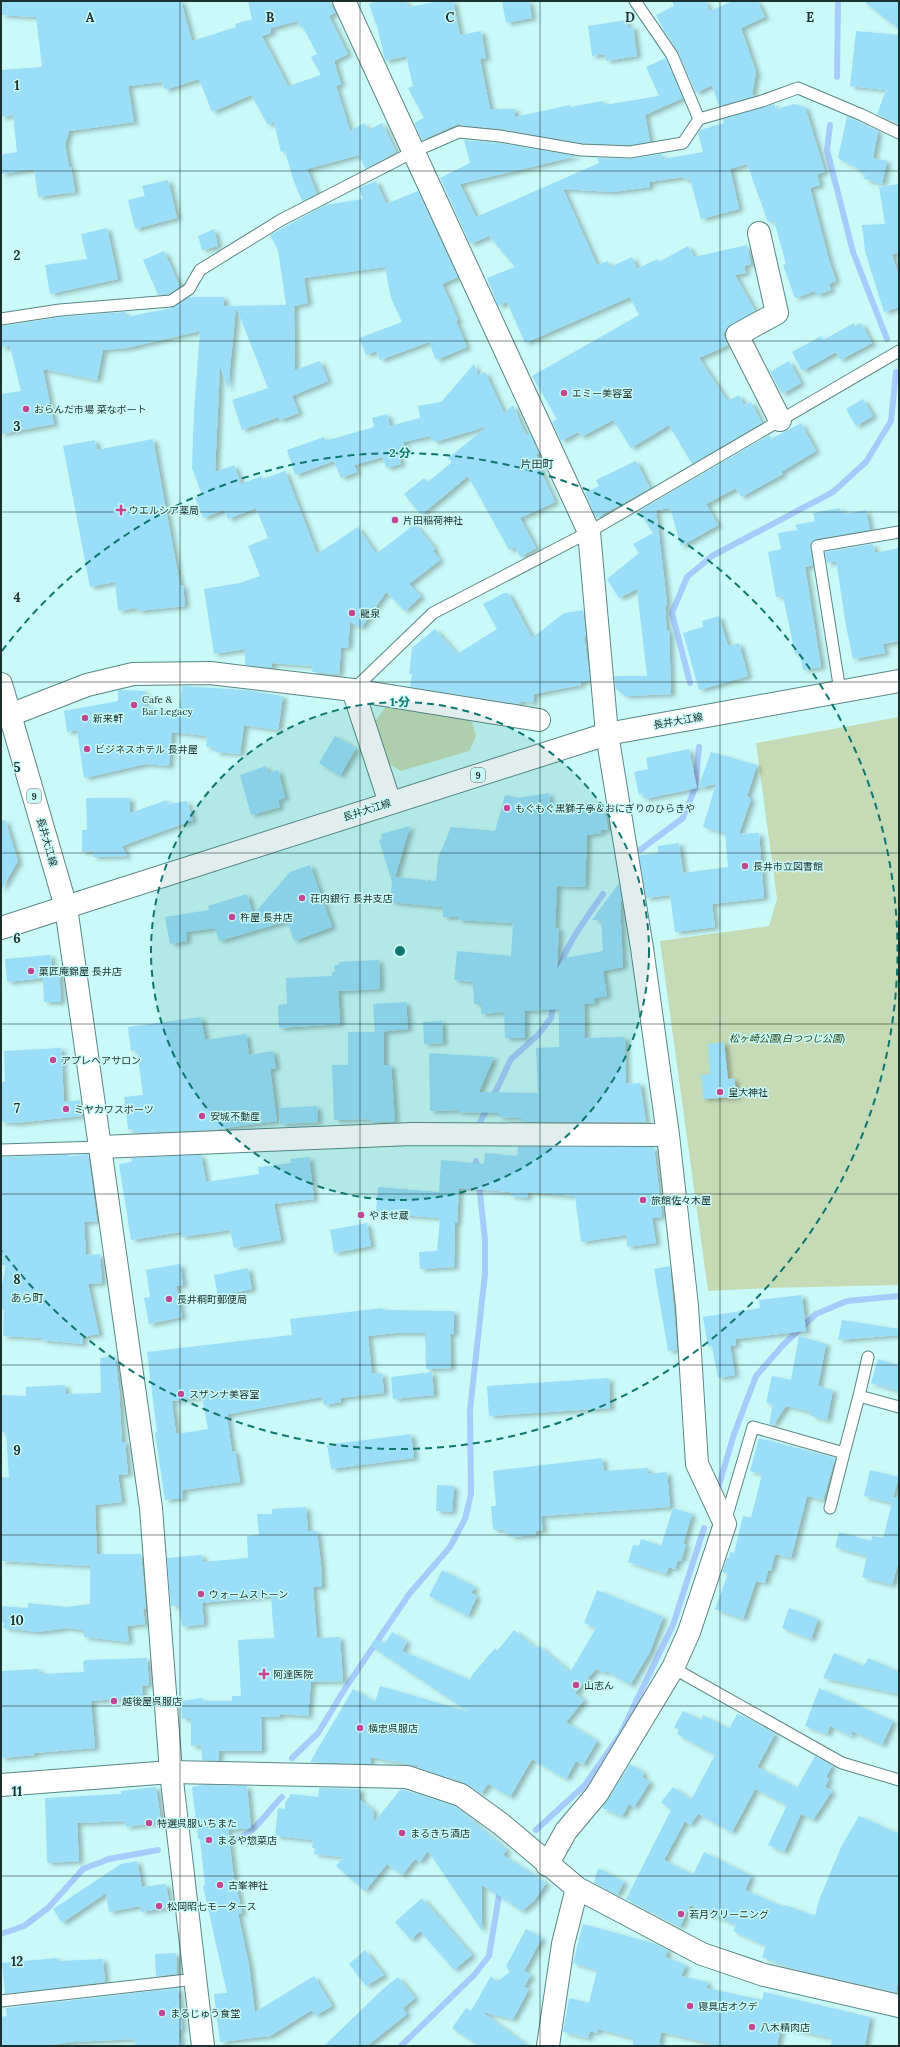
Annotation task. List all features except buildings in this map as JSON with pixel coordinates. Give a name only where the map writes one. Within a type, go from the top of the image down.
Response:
[{"type":"street","points":[[344,1],[415,151],[589,532],[607,734],[642,948],[668,1135],[687,1306],[697,1464],[725,1524],[689,1632],[674,1668],[597,1794],[566,1831],[547,1865]]},
{"type":"street","points":[[759,233],[776,314],[737,335],[780,420]]},
{"type":"street","points":[[10,715],[87,685],[133,674],[210,673],[353,690],[539,720]]},
{"type":"street","name":"長井大江線","points":[[1,684],[66,907],[607,734],[899,681]]},
{"type":"street","points":[[353,690],[390,803]]},
{"type":"street","points":[[1,928],[66,907],[151,1508],[171,1772],[203,2046]]},
{"type":"street","points":[[101,1148],[412,1134],[668,1135]]},
{"type":"street","points":[[1,1785],[171,1772],[407,1777],[461,1795],[501,1824],[547,1865],[577,1888],[702,1954],[764,1975],[899,2006]]},
{"type":"street","points":[[548,2046],[563,1944],[577,1888]]},
{"type":"lane","points":[[635,1],[672,54],[699,119]]},
{"type":"lane","points":[[1,319],[60,310],[171,301],[189,289],[200,270],[281,220],[415,151],[459,132],[500,136],[581,150],[630,152],[683,142],[699,119],[762,101],[798,88],[862,115],[899,133]]},
{"type":"lane","points":[[353,690],[433,613],[589,532],[899,351]]},
{"type":"lane","points":[[840,691],[817,546],[899,532]]},
{"type":"lane","points":[[1,1150],[101,1148]]},
{"type":"lane","points":[[830,1508],[868,1357]]},
{"type":"lane","points":[[859,1396],[899,1407]]},
{"type":"lane","points":[[725,1524],[753,1427],[844,1453]]},
{"type":"lane","points":[[674,1668],[842,1763],[899,1780]]},
{"type":"lane","points":[[1,2001],[196,1979]]},
{"type":"green space","points":[[386,707],[461,716],[472,722],[476,736],[469,751],[401,771],[388,763],[375,721]]},
{"type":"green space","name":"松ヶ崎公園(白つつじ公園)","points":[[899,717],[899,1285],[708,1291],[660,941],[769,926],[777,899],[756,743]]},
{"type":"waterway","points":[[837,77],[838,1]]},
{"type":"waterway","points":[[830,125],[827,150],[853,252],[887,339]]},
{"type":"waterway","points":[[690,683],[672,613],[687,577],[712,556],[833,492],[866,462],[891,421],[896,372]]},
{"type":"waterway","points":[[640,850],[683,818],[695,788],[699,747]]},
{"type":"waterway","points":[[559,971],[571,942],[603,894]]},
{"type":"waterway","points":[[492,1099],[511,1059],[538,1035],[551,1018],[554,1001]]},
{"type":"waterway","points":[[480,1129],[480,1122],[488,1107]]},
{"type":"waterway","points":[[476,1161],[478,1171]]},
{"type":"waterway","points":[[292,1758],[318,1733],[346,1687],[410,1593],[450,1547],[465,1519],[471,1494],[470,1410],[485,1274],[485,1240],[479,1183]]},
{"type":"waterway","points":[[719,1485],[734,1434],[756,1376],[783,1345],[816,1314],[847,1301],[899,1296]]},
{"type":"waterway","points":[[536,1830],[585,1785],[620,1735],[673,1625],[704,1528]]},
{"type":"waterway","points":[[221,1844],[233,1841],[250,1832],[282,1797]]},
{"type":"waterway","points":[[1,1934],[24,1926],[48,1908],[83,1869],[109,1859],[158,1850]]},
{"type":"waterway","points":[[401,2046],[475,1974],[489,1956],[500,1889]]},
{"type":"place","name":"エミー美容室","points":[[564,393]]},
{"type":"place","name":"おらんだ市場 菜なポート","points":[[26,409]]},
{"type":"place","name":"ウエルシア薬局","points":[[121,510]]},
{"type":"place","name":"片田稲荷神社","points":[[395,520]]},
{"type":"place","name":"龍泉","points":[[352,613]]},
{"type":"place","name":"Cafe & Bar Legacy","points":[[134,705]]},
{"type":"place","name":"新来軒","points":[[85,718]]},
{"type":"place","name":"ビジネスホテル 長井屋","points":[[87,749]]},
{"type":"place","name":"もぐもぐ黒獅子亭＆おにぎりのひらきや","points":[[507,808]]},
{"type":"place","name":"長井市立図書館","points":[[745,866]]},
{"type":"place","name":"荘内銀行 長井支店","points":[[302,898]]},
{"type":"place","name":"杵屋 長井店","points":[[232,917]]},
{"type":"place","name":"菓匠庵錦屋 長井店","points":[[31,971]]},
{"type":"place","name":"アプレヘアサロン","points":[[53,1060]]},
{"type":"place","name":"皇大神社","points":[[720,1092]]},
{"type":"place","name":"ミヤカワスポーツ","points":[[66,1109]]},
{"type":"place","name":"安城不動産","points":[[202,1116]]},
{"type":"place","name":"旅館佐々木屋","points":[[643,1200]]},
{"type":"place","name":"やませ蔵","points":[[361,1215]]},
{"type":"place","name":"長井粡町郵便局","points":[[169,1299]]},
{"type":"place","name":"スザンナ美容室","points":[[181,1394]]},
{"type":"place","name":"ウォームストーン","points":[[201,1594]]},
{"type":"place","name":"阿達医院","points":[[264,1674]]},
{"type":"place","name":"山志ん","points":[[576,1685]]},
{"type":"place","name":"越後屋呉服店","points":[[114,1701]]},
{"type":"place","name":"横忠呉服店","points":[[360,1728]]},
{"type":"place","name":"特選呉服いちまた","points":[[149,1823]]},
{"type":"place","name":"まるきち酒店","points":[[402,1833]]},
{"type":"place","name":"まるや惣菜店","points":[[209,1840]]},
{"type":"place","name":"古峯神社","points":[[220,1885]]},
{"type":"place","name":"松岡昭七モータース","points":[[159,1906]]},
{"type":"place","name":"若月クリーニング","points":[[681,1914]]},
{"type":"place","name":"寝具店オクデ","points":[[690,2006]]},
{"type":"place","name":"まるじゅう食堂","points":[[162,2013]]},
{"type":"place","name":"八木精肉店","points":[[752,2027]]},
{"type":"district","name":"片田町","points":[[537,464]]},
{"type":"district","name":"あら町","points":[[27,1298]]}]
